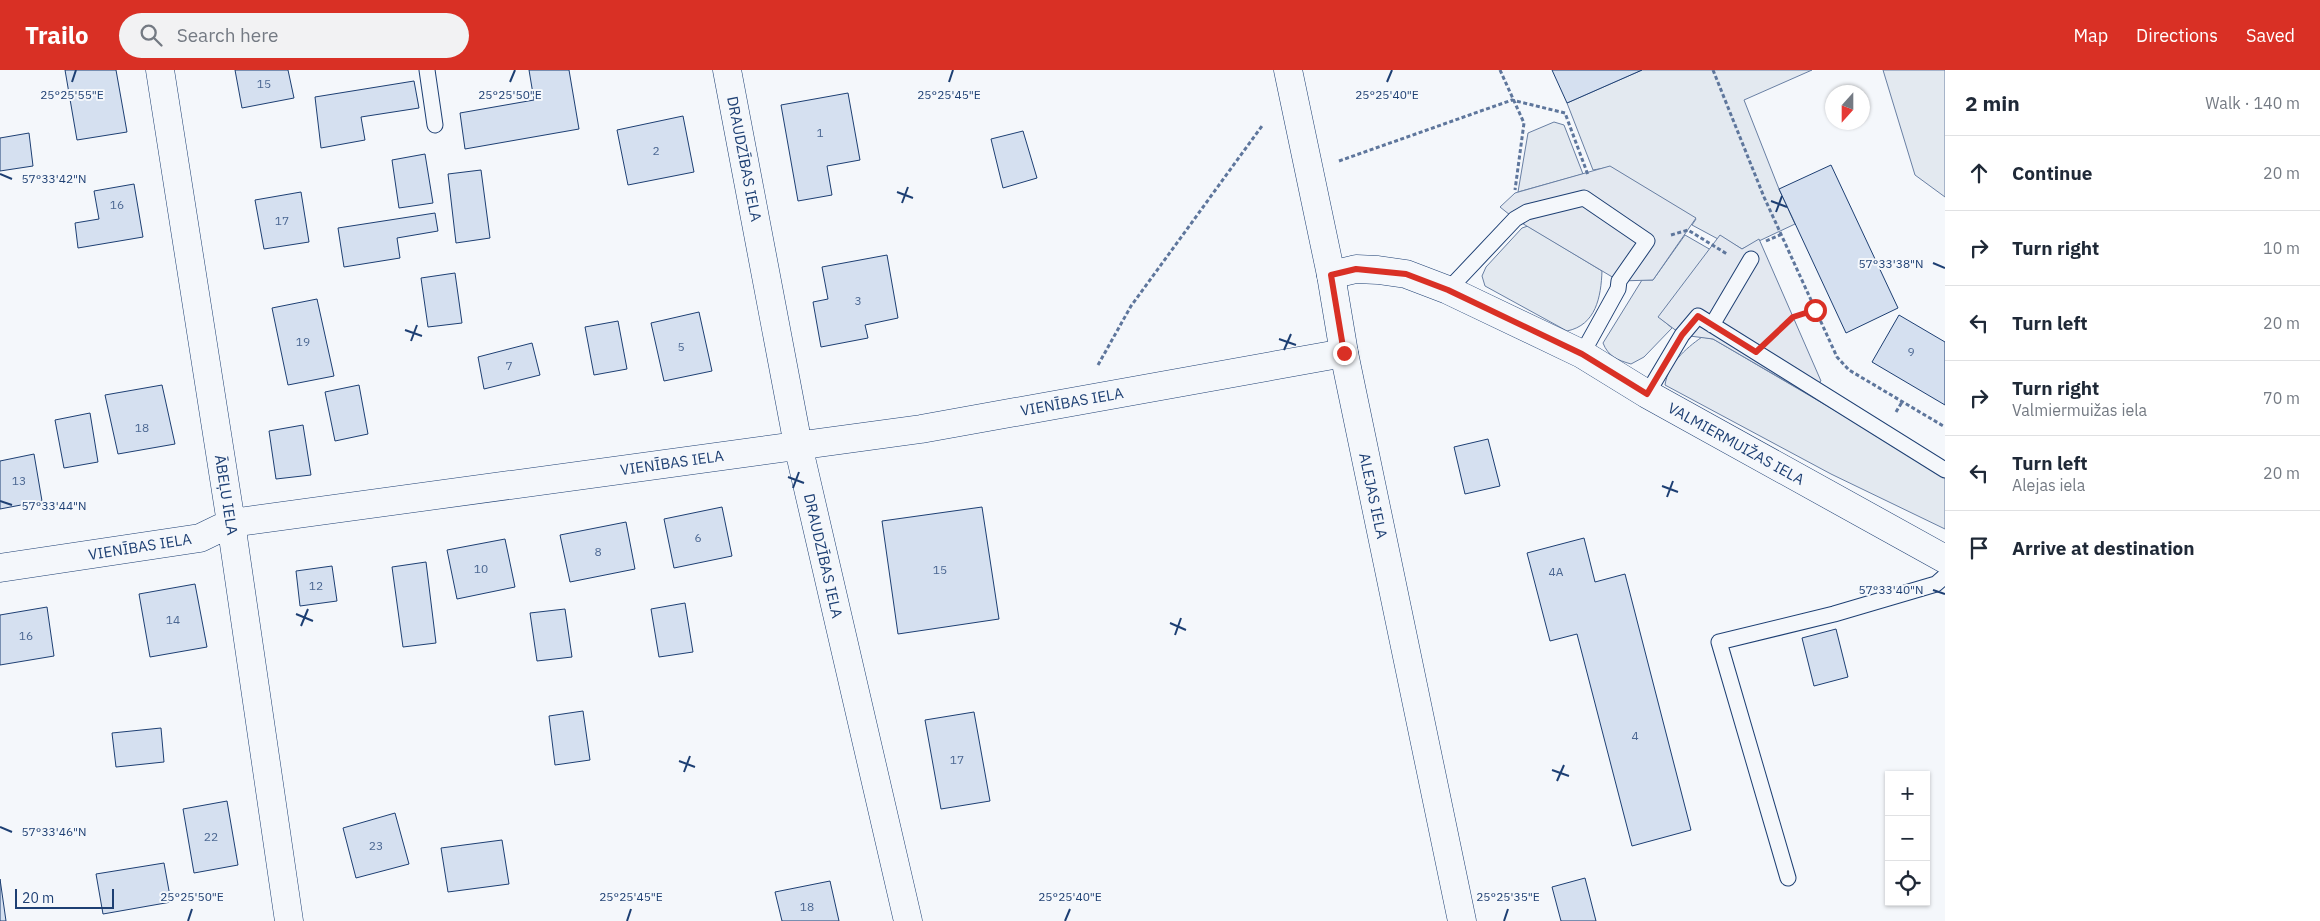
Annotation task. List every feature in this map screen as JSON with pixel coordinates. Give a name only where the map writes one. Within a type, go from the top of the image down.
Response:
[{"type":"street","name":"ĀBEĻU IELA","points":[[160,70],[231,524],[289,921]]},
{"type":"street","name":"DRAUDZĪBAS IELA","points":[[727,70],[798,445],[908,921]]},
{"type":"street","name":"ALEJAS IELA","points":[[1288,70],[1331,275],[1344,353],[1462,921]]},
{"type":"street","name":"VALMIERMUIŽAS IELA","points":[[1331,275],[1356,269],[1378,270],[1406,274],[1448,290],[1582,354],[1647,394],[1945,559]]},
{"type":"street","name":"VIENĪBAS IELA","points":[[0,568],[200,538],[231,524],[921,429],[1344,353]]},
{"type":"lane","points":[[426,70],[435,125]]},
{"type":"lane","points":[[1448,290],[1515,219],[1527,212],[1584,198],[1647,241],[1619,281],[1618,289],[1582,354]]},
{"type":"lane","points":[[1712,325],[1749,263]]},
{"type":"lane","points":[[1647,394],[1682,335],[1698,316],[1945,470]]},
{"type":"lane","points":[[1788,878],[1719,642],[1834,614],[1936,584],[1945,576]]},
{"type":"path","points":[[1500,70],[1524,123],[1515,193],[1527,212]]},
{"type":"path","points":[[1713,70],[1764,196],[1837,357],[1849,370],[1945,427]]},
{"type":"path","points":[[1338,161],[1512,100],[1565,113],[1588,172],[1584,198]]},
{"type":"path","points":[[1079,400],[1132,306],[1262,126]]},
{"type":"path","points":[[1647,241],[1688,230],[1749,263]]},
{"type":"path","points":[[1756,352],[1793,317],[1815,310]]},
{"type":"shaded area","points":[[1642,70],[1812,70],[1744,100],[1795,224],[1742,249],[1720,236],[1718,239],[1692,225],[1696,219],[1610,167],[1593,170],[1567,103]]},
{"type":"shaded area","points":[[1883,70],[1945,70],[1945,197],[1915,175]]},
{"type":"shaded area","points":[[1554,122],[1564,125],[1583,174],[1518,192],[1528,133]]},
{"type":"shaded area","points":[[1610,166],[1696,218],[1653,280],[1619,281],[1515,219],[1500,207],[1515,193]]},
{"type":"shaded area","points":[[1528,226],[1602,271],[1600,290],[1595,308],[1585,323],[1577,328],[1567,331],[1485,286],[1482,276],[1486,267],[1522,228]]},
{"type":"shaded area","points":[[1685,235],[1711,250],[1659,317],[1672,328],[1644,357],[1631,364],[1617,359],[1610,354],[1603,343],[1642,280],[1653,280]]},
{"type":"shaded area","points":[[1720,235],[1742,249],[1759,239],[1821,381],[1806,393],[1713,339],[1682,335],[1658,317]]},
{"type":"shaded area","points":[[1702,337],[1713,339],[1945,475],[1945,529],[1831,474],[1665,385],[1670,370],[1678,358]]},
{"type":"building","points":[[65,70],[116,70],[127,132],[77,140]]},
{"type":"building","points":[[235,70],[288,70],[294,98],[242,108]]},
{"type":"building","points":[[529,70],[569,70],[579,129],[465,149],[460,113],[534,100]]},
{"type":"building","points":[[1552,70],[1642,70],[1567,103]]},
{"type":"building","points":[[414,81],[419,108],[361,117],[365,140],[321,148],[315,97]]},
{"type":"building","points":[[848,93],[860,160],[827,166],[832,195],[798,201],[781,105]]},
{"type":"building","points":[[683,116],[694,172],[628,185],[617,130]]},
{"type":"building","points":[[1023,131],[1037,178],[1003,188],[991,139]]},
{"type":"building","points":[[29,133],[33,166],[0,171],[0,138]]},
{"type":"building","points":[[425,154],[433,203],[399,208],[392,160]]},
{"type":"building","points":[[1831,165],[1898,308],[1846,333],[1779,189]]},
{"type":"building","points":[[481,170],[490,238],[456,243],[448,174]]},
{"type":"building","points":[[134,184],[143,237],[78,248],[75,223],[99,219],[94,191]]},
{"type":"building","points":[[301,192],[309,242],[264,249],[255,200]]},
{"type":"building","points":[[435,213],[438,231],[397,238],[400,258],[344,267],[338,228]]},
{"type":"building","points":[[887,255],[898,318],[865,325],[868,338],[821,347],[813,302],[828,299],[822,267]]},
{"type":"building","points":[[455,273],[462,323],[428,327],[421,278]]},
{"type":"building","points":[[317,299],[334,376],[288,385],[272,308]]},
{"type":"building","points":[[699,312],[712,371],[664,381],[651,323]]},
{"type":"building","points":[[1899,315],[1945,342],[1945,405],[1872,362]]},
{"type":"building","points":[[618,321],[627,369],[594,375],[585,327]]},
{"type":"building","points":[[532,343],[540,375],[484,389],[478,357]]},
{"type":"building","points":[[162,385],[175,444],[118,454],[105,395]]},
{"type":"building","points":[[359,385],[368,434],[335,441],[325,392]]},
{"type":"building","points":[[90,413],[98,462],[64,468],[55,420]]},
{"type":"building","points":[[303,425],[311,475],[276,479],[269,431]]},
{"type":"building","points":[[1488,439],[1500,486],[1465,494],[1454,447]]},
{"type":"building","points":[[34,454],[42,501],[0,509],[0,461]]},
{"type":"building","points":[[722,507],[732,556],[674,568],[664,519]]},
{"type":"building","points":[[982,507],[999,619],[898,634],[882,521]]},
{"type":"building","points":[[626,522],[635,569],[570,582],[560,535]]},
{"type":"building","points":[[1584,538],[1595,582],[1625,574],[1691,830],[1632,846],[1577,634],[1550,641],[1527,553]]},
{"type":"building","points":[[505,539],[515,587],[457,599],[447,550]]},
{"type":"building","points":[[426,562],[436,643],[403,647],[392,567]]},
{"type":"building","points":[[332,566],[337,601],[300,606],[296,571]]},
{"type":"building","points":[[195,584],[207,647],[150,657],[139,594]]},
{"type":"building","points":[[685,603],[693,652],[659,657],[651,609]]},
{"type":"building","points":[[47,607],[54,656],[0,665],[0,615]]},
{"type":"building","points":[[565,609],[572,657],[537,661],[530,613]]},
{"type":"building","points":[[1836,629],[1848,677],[1814,686],[1802,638]]},
{"type":"building","points":[[583,711],[590,760],[555,765],[549,716]]},
{"type":"building","points":[[974,712],[990,801],[941,809],[925,720]]},
{"type":"building","points":[[161,728],[164,762],[116,767],[112,733]]},
{"type":"building","points":[[227,801],[238,865],[194,873],[183,809]]},
{"type":"building","points":[[395,813],[409,864],[356,878],[343,828]]},
{"type":"building","points":[[502,840],[509,884],[448,892],[441,848]]},
{"type":"building","points":[[164,863],[171,902],[103,914],[96,874]]},
{"type":"building","points":[[1585,878],[1596,921],[1561,921],[1552,887]]},
{"type":"building","points":[[0,879],[6,921],[0,921]]},
{"type":"building","points":[[830,881],[839,921],[782,921],[775,892]]},
{"type":"route","points":[[1344,353],[1331,275],[1356,269],[1406,274],[1448,290],[1582,354],[1647,394],[1682,335],[1698,316],[1756,352],[1793,317],[1815,310]]}]
